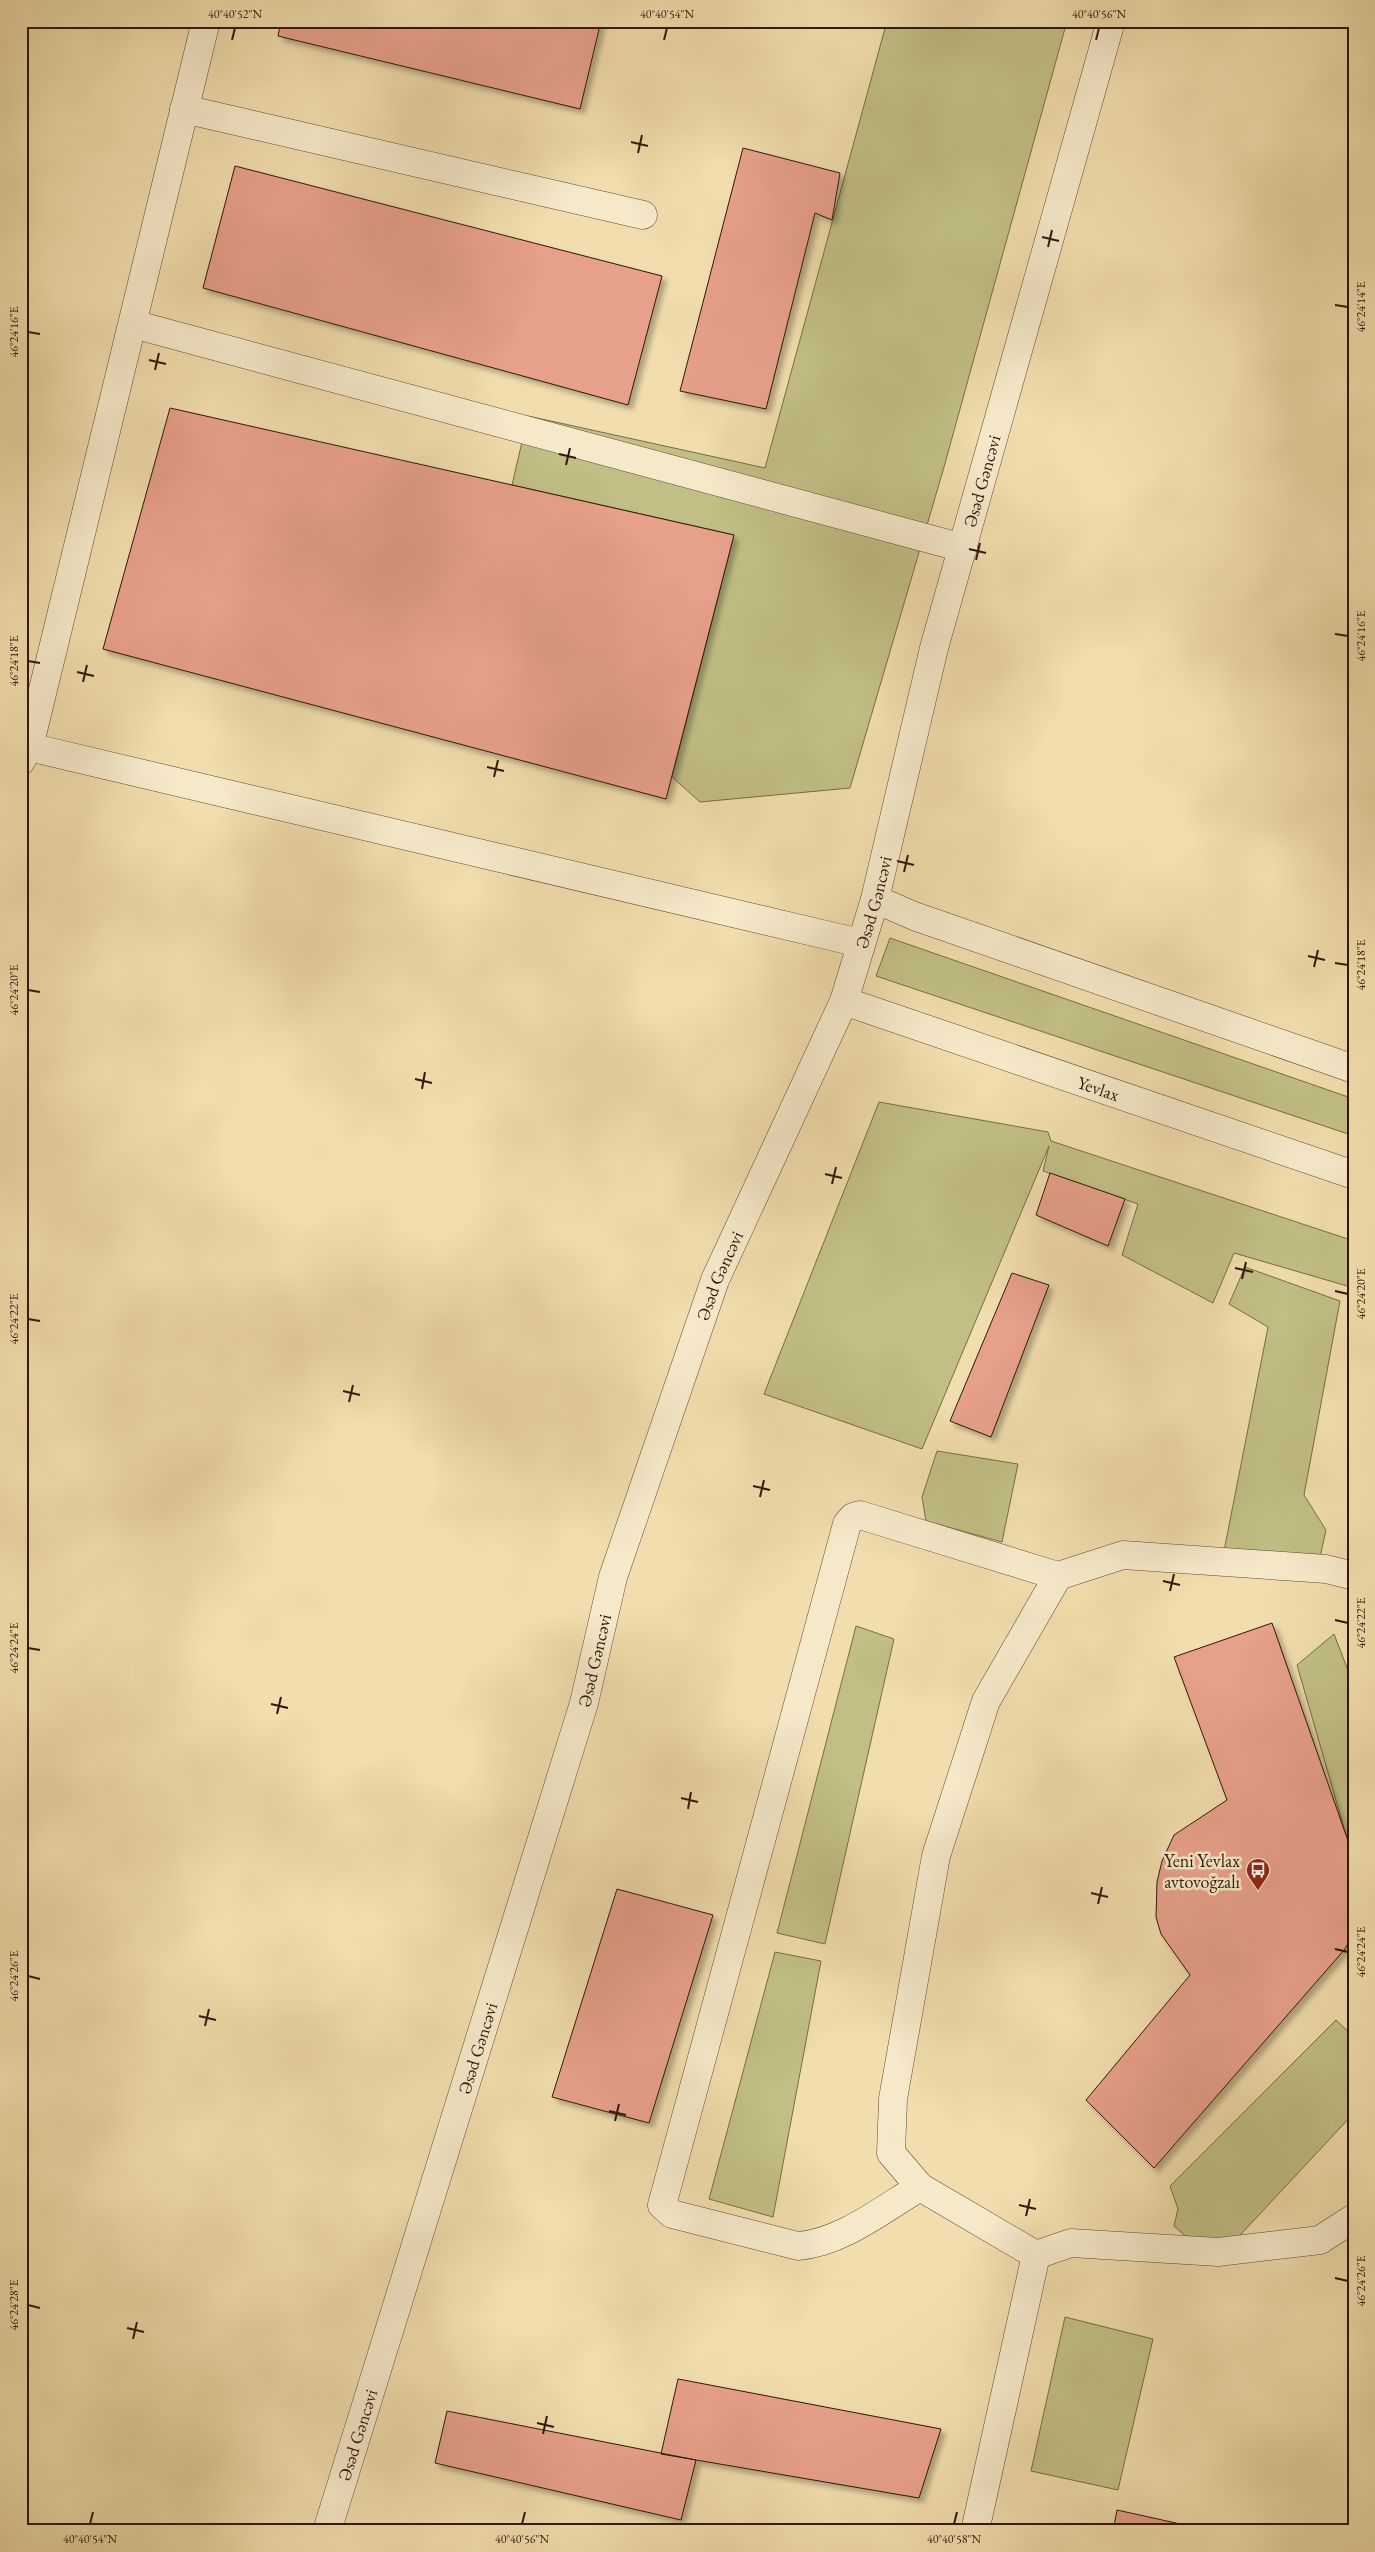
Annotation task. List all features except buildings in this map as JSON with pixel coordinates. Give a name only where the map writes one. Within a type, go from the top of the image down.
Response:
[{"type":"street","points":[[206,21],[25,754],[860,943]]},
{"type":"street","name":"Əsəd Gəncəvi","points":[[327,2531],[581,1713],[613,1578],[663,1428],[715,1280],[844,1001],[860,943],[875,899],[934,648],[1111,21]]},
{"type":"street","points":[[184,109],[643,215]]},
{"type":"street","points":[[132,324],[963,548]]},
{"type":"street","points":[[875,899],[923,919],[1354,1069]]},
{"type":"street","name":"Yevlax","points":[[844,1001],[1354,1175]]},
{"type":"street","points":[[920,2187],[835,2237],[806,2246],[798,2246],[672,2214],[662,2205],[847,1524],[853,1517],[860,1515],[1058,1576],[1122,1555],[1326,1569],[1354,1576]]},
{"type":"street","points":[[1058,1576],[986,1701],[936,1856],[893,2099],[891,2153],[920,2187],[1036,2255],[1071,2243],[1218,2252],[1320,2240],[1354,2218]]},
{"type":"street","points":[[975,2531],[1036,2255]]},
{"type":"shaded area","points":[[887,21],[1067,21],[944,467],[850,788],[700,802],[672,777],[734,535],[512,485],[528,416],[765,468]]},
{"type":"shaded area","points":[[890,938],[1354,1099],[1354,1136],[876,976]]},
{"type":"shaded area","points":[[879,1102],[1048,1132],[1051,1141],[1354,1241],[1354,1288],[1234,1253],[1213,1303],[1122,1255],[1138,1204],[1043,1171],[1049,1146],[922,1449],[764,1394]]},
{"type":"shaded area","points":[[1245,1267],[1340,1301],[1304,1495],[1326,1530],[1320,1557],[1224,1551],[1268,1327],[1229,1304]]},
{"type":"shaded area","points":[[937,1451],[1018,1464],[1002,1542],[926,1521],[922,1497]]},
{"type":"shaded area","points":[[856,1626],[894,1639],[825,1944],[777,1933]]},
{"type":"shaded area","points":[[1334,1634],[1354,1686],[1354,1863],[1297,1665]]},
{"type":"shaded area","points":[[775,1952],[821,1961],[773,2217],[709,2199]]},
{"type":"shaded area","points":[[1336,2020],[1354,2037],[1354,2113],[1215,2262],[1174,2226],[1178,2209],[1170,2186]]},
{"type":"shaded area","points":[[1065,2317],[1153,2339],[1118,2490],[1031,2471]]},
{"type":"place","name":"Yeni Yevlax avtovoğzalı","points":[[1258,1891]]}]
